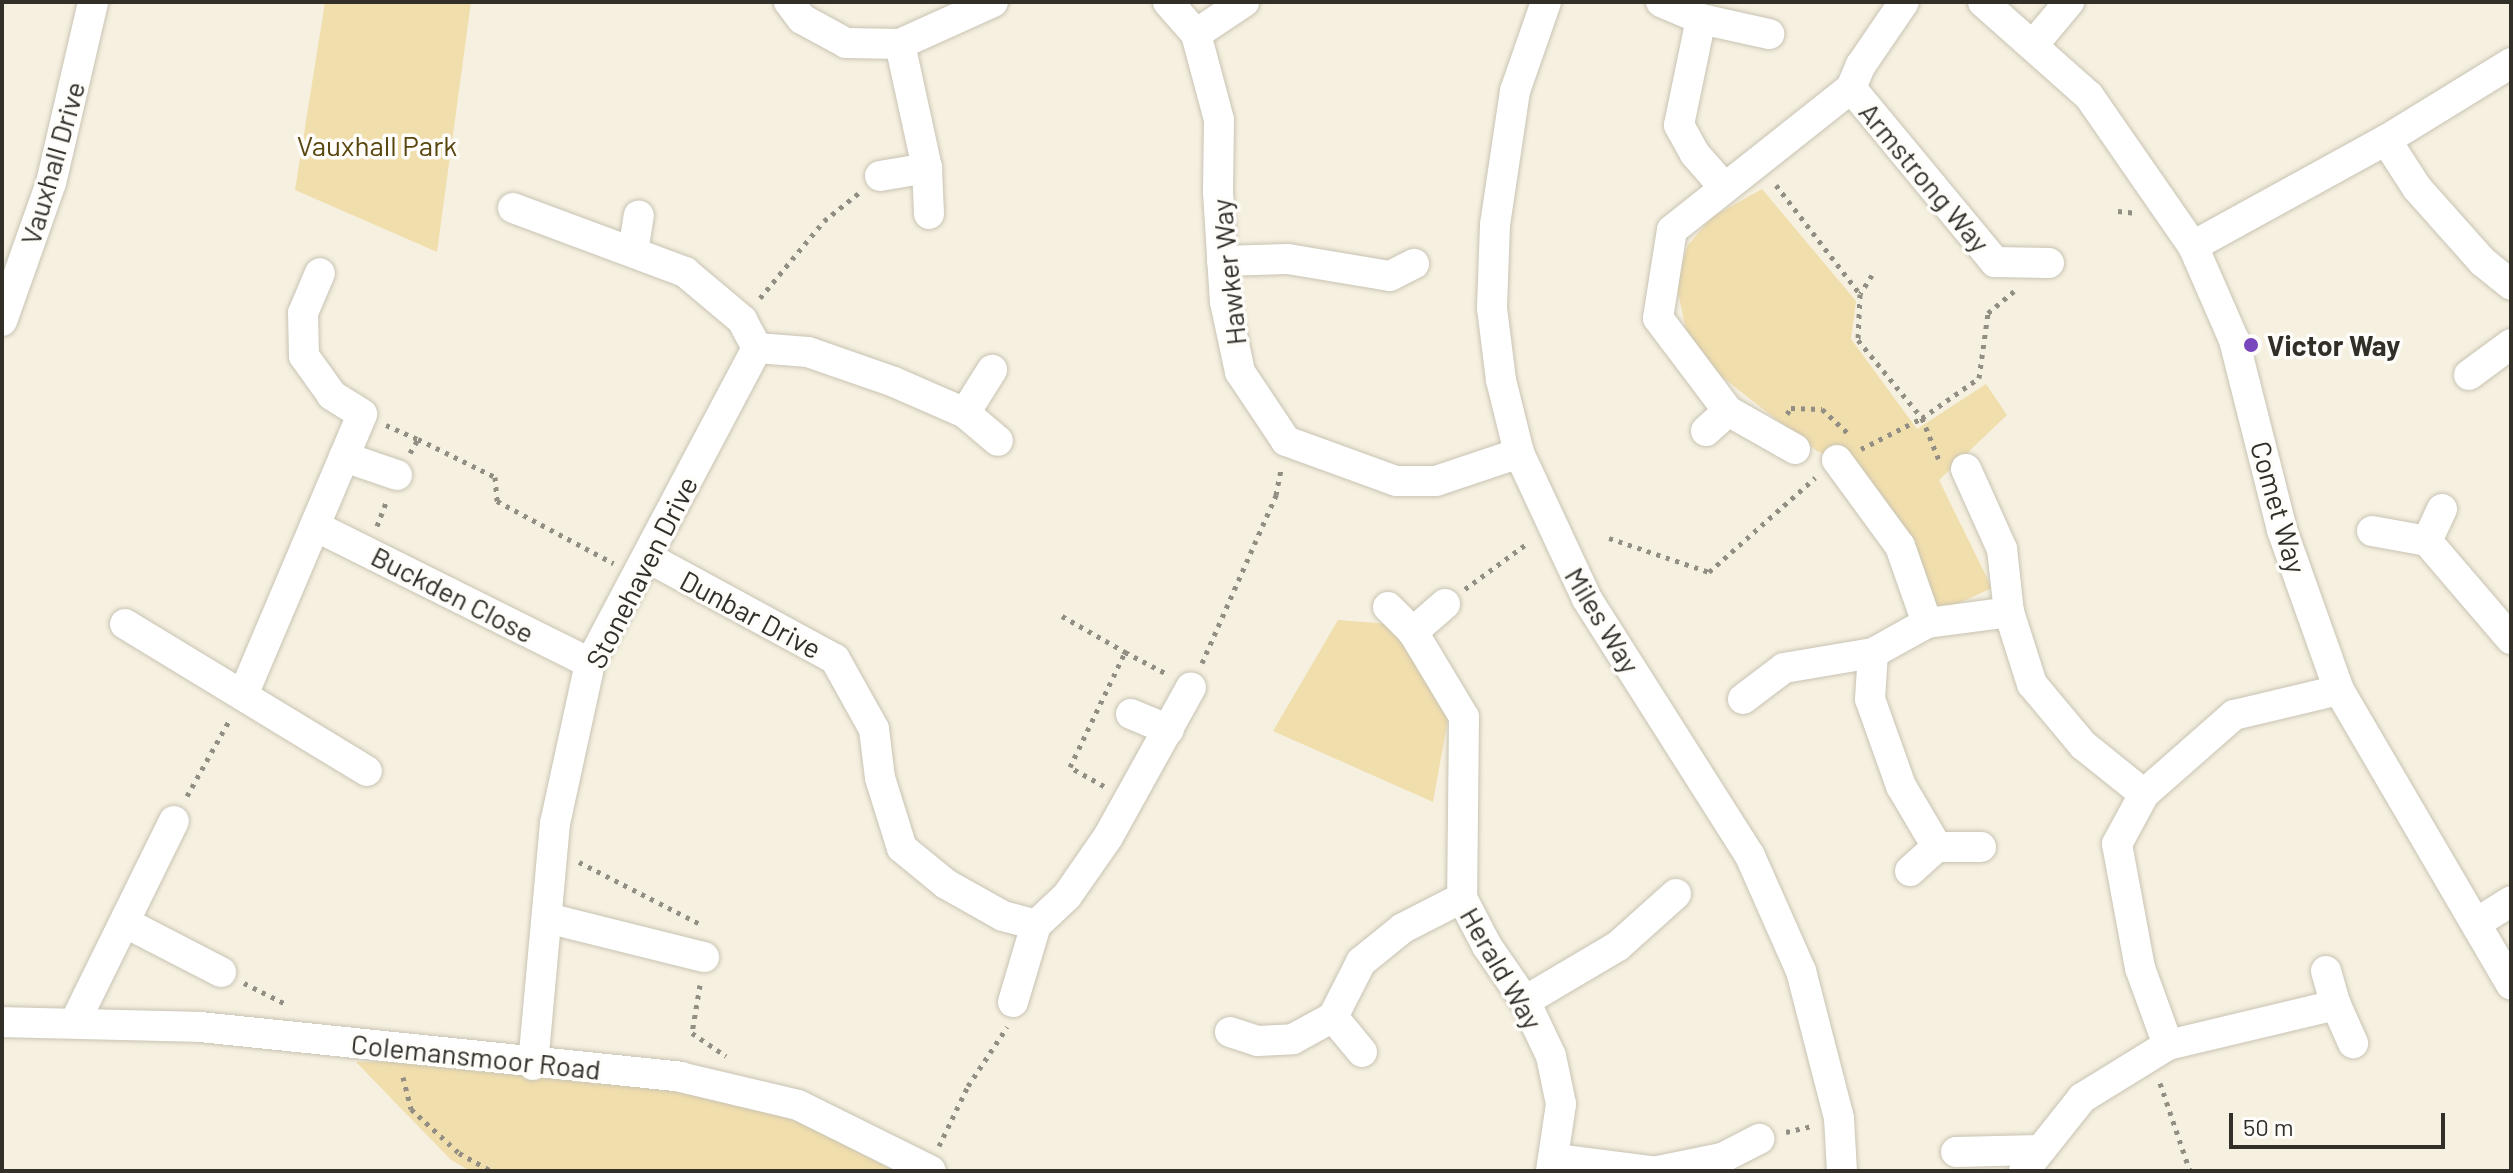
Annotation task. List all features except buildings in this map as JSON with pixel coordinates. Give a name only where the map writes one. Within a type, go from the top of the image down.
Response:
[{"type":"street","name":"Vauxhall Drive","points":[[2,321],[7,291],[51,183],[93,2]]},
{"type":"street","points":[[789,2],[802,19],[846,43],[900,44],[993,2]]},
{"type":"street","name":"Hawker Way","points":[[1168,2],[1196,34],[1219,120],[1222,261],[1240,372],[1286,441]]},
{"type":"street","points":[[1196,34],[1244,2]]},
{"type":"street","name":"Miles Way","points":[[1544,2],[1515,91],[1495,225],[1492,308],[1501,380],[1519,453],[1587,599],[1750,856],[1801,971],[1839,1118],[1842,1171]]},
{"type":"street","points":[[1661,2],[1701,19],[1769,34]]},
{"type":"street","name":"Armstrong Way","points":[[1782,442],[1717,421],[1658,318],[1672,230],[1723,186],[1851,88],[1861,65],[1904,2]]},
{"type":"street","name":"Comet Way","points":[[1983,2],[2034,44],[2089,96],[2193,246],[2234,340],[2282,530],[2339,690],[2478,922],[2511,984]]},
{"type":"street","points":[[2034,44],[2069,2]]},
{"type":"street","points":[[1701,19],[1679,125],[1695,154],[1723,186]]},
{"type":"street","points":[[900,44],[927,168],[929,214]]},
{"type":"street","points":[[2193,246],[2386,140],[2511,63]]},
{"type":"street","name":"Armstrong Way","points":[[1851,88],[1995,262],[2049,263]]},
{"type":"street","points":[[2386,140],[2417,188],[2483,262],[2511,285]]},
{"type":"street","points":[[880,176],[927,168]]},
{"type":"street","points":[[513,208],[685,272],[742,320],[757,348],[808,352],[965,413],[998,441]]},
{"type":"street","points":[[633,252],[639,215]]},
{"type":"street","points":[[1222,261],[1288,259],[1400,279]]},
{"type":"street","points":[[243,695],[362,414],[332,395],[304,356],[303,313],[320,273]]},
{"type":"street","points":[[2469,375],[2511,344]]},
{"type":"street","name":"Stonehaven Drive","points":[[533,1065],[555,823],[590,663],[757,348]]},
{"type":"street","points":[[965,413],[992,370]]},
{"type":"street","points":[[1286,441],[1396,481],[1436,481],[1519,453]]},
{"type":"street","points":[[1851,454],[1900,546],[1927,623]]},
{"type":"street","points":[[344,457],[397,475]]},
{"type":"street","points":[[1955,471],[2002,549],[2009,612],[2032,684],[2083,745],[2144,794]]},
{"type":"street","points":[[2427,541],[2442,509]]},
{"type":"street","name":"Buckden Close","points":[[315,526],[590,663]]},
{"type":"street","points":[[2372,531],[2427,541],[2511,639]]},
{"type":"street","name":"Dunbar Drive","points":[[641,566],[835,659],[874,729],[880,778],[902,848],[946,884],[1003,916],[1036,925]]},
{"type":"street","points":[[1413,632],[1445,604]]},
{"type":"street","name":"Herald Way","points":[[1388,607],[1413,632],[1464,717],[1462,898],[1487,946],[1525,1001],[1551,1056],[1561,1104],[1554,1165]]},
{"type":"street","points":[[1743,699],[1784,668],[1873,653],[1927,623],[2009,612]]},
{"type":"street","points":[[125,624],[367,771]]},
{"type":"street","points":[[1873,653],[1870,699],[1901,786],[1937,847]]},
{"type":"street","points":[[1013,1002],[1036,925],[1067,896],[1108,837],[1191,687]]},
{"type":"street","points":[[2159,1050],[2117,844],[2144,794],[2234,715],[2339,690]]},
{"type":"street","points":[[1131,714],[1169,730]]},
{"type":"street","points":[[75,1022],[174,821]]},
{"type":"street","points":[[1910,871],[1937,847],[1981,847]]},
{"type":"street","points":[[1525,1001],[1618,946],[1676,894]]},
{"type":"street","points":[[1230,1032],[1258,1041],[1293,1039],[1333,1017],[1361,962],[1403,928],[1462,898]]},
{"type":"street","points":[[2478,922],[2511,901]]},
{"type":"street","points":[[547,918],[704,957]]},
{"type":"street","points":[[126,923],[221,972]]},
{"type":"street","points":[[2326,971],[2336,1005],[2353,1043]]},
{"type":"street","points":[[1956,1152],[2030,1165],[2082,1098],[2159,1050],[2336,1005]]},
{"type":"street","points":[[1333,1017],[1362,1052]]},
{"type":"street","name":"Colemansmoor Road","points":[[2,1022],[200,1027],[533,1065],[680,1077],[748,1090],[798,1105],[930,1170]]},
{"type":"street","points":[[1658,1171],[1723,1164],[1759,1139]]},
{"type":"street","points":[[1554,1165],[1651,1171]]},
{"type":"path","points":[[1758,162],[1860,294]]},
{"type":"path","points":[[742,320],[824,221],[880,176]]},
{"type":"path","points":[[1872,275],[1860,294],[1858,340],[1922,418],[1955,471]]},
{"type":"path","points":[[1782,442],[1791,408],[1822,409],[1851,454]]},
{"type":"path","points":[[367,551],[397,475],[418,439],[495,477],[497,501],[641,566]]},
{"type":"path","points":[[1191,687],[1276,495],[1286,441]]},
{"type":"path","points":[[1445,604],[1525,545]]},
{"type":"path","points":[[1062,616],[1125,652]]},
{"type":"path","points":[[174,821],[243,695]]},
{"type":"path","points":[[221,972],[292,1007]]},
{"type":"path","points":[[930,1170],[968,1086],[1003,1040],[1013,1002]]},
{"type":"path","points":[[2159,1050],[2190,1171]]},
{"type":"path","points":[[402,1073],[411,1109],[459,1153],[491,1171]]},
{"type":"path","points":[[1759,1139],[1839,1118]]},
{"type":"green space","name":"Vauxhall Park","points":[[325,2],[471,2],[437,252],[295,190]]},
{"type":"green space","points":[[1762,189],[1856,301],[1851,339],[1917,429],[1986,384],[2007,415],[1939,480],[1992,588],[1935,614],[1853,465],[1817,451],[1722,377],[1686,330],[1676,283],[1688,245],[1712,217]]},
{"type":"green space","points":[[1338,620],[1389,624],[1450,708],[1433,802],[1273,731]]},
{"type":"green space","points":[[399,1061],[713,1095],[807,1125],[894,1171],[470,1171],[451,1160],[356,1062]]},
{"type":"place","name":"Victor Way","points":[[2251,345]]}]
